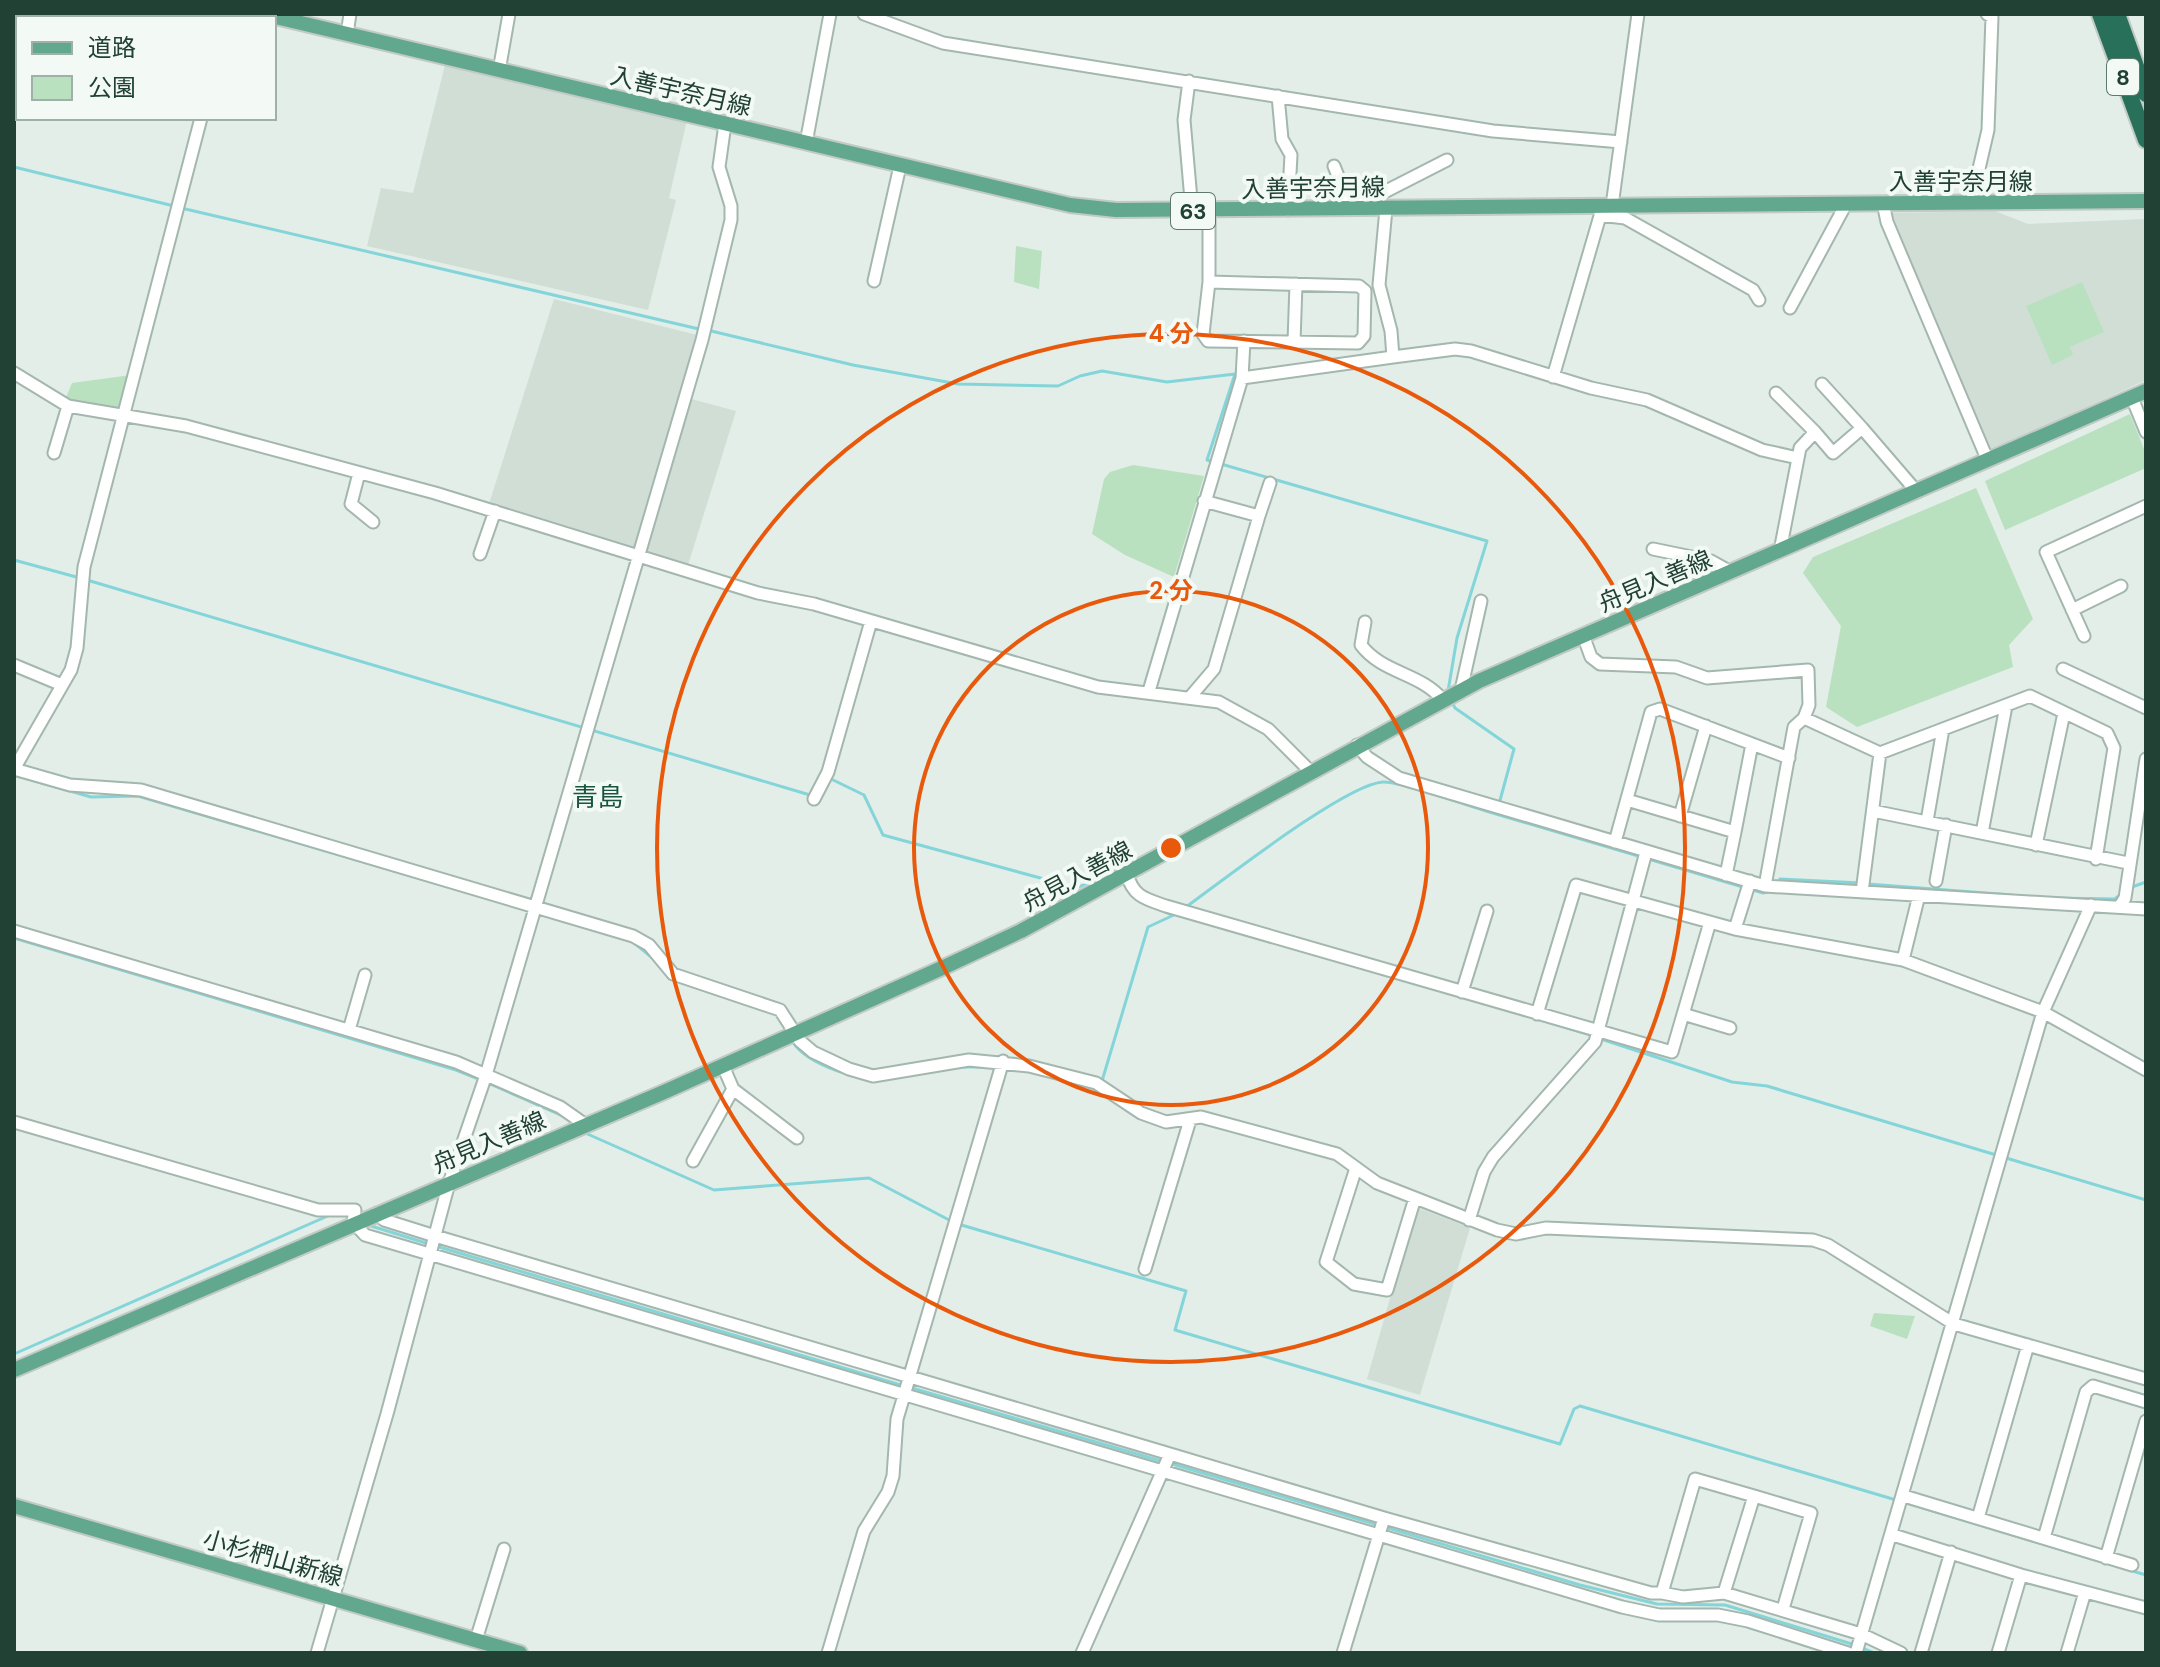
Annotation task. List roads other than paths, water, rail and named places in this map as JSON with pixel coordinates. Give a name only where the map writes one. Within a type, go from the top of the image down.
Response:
[{"type":"highway","name":"8","points":[[2100,14],[2146,140]]},
{"type":"highway","name":"8","points":[[2117,14],[2146,94]]},
{"type":"main road","name":"入善宇奈月線","points":[[276,17],[900,166],[1070,205],[1116,210],[1605,209],[2146,201]]},
{"type":"main road","name":"舟見入善線","points":[[14,1370],[353,1222],[587,1126],[1008,937],[1442,699],[2139,394]]},
{"type":"main road","name":"小杉椚山新線","points":[[14,1506],[520,1653]]},
{"type":"street","points":[[347,34],[350,14]]},
{"type":"street","points":[[499,71],[509,14]]},
{"type":"street","points":[[806,143],[830,14]]},
{"type":"street","points":[[864,14],[943,43],[1493,131],[1621,142]]},
{"type":"street","points":[[1553,377],[1605,209],[1621,142],[1638,14]]},
{"type":"street","points":[[1971,203],[1988,130],[1992,17],[1987,14]]},
{"type":"street","points":[[1189,81],[1184,120],[1192,211]]},
{"type":"street","points":[[1278,96],[1282,139],[1291,155],[1288,210]]},
{"type":"street","points":[[200,120],[84,567],[77,648],[62,685],[14,769],[70,785],[141,790],[633,936],[649,945],[673,974],[780,1010],[813,1052],[873,1076],[969,1060],[1003,1061],[1096,1083],[1141,1113],[1166,1122],[1201,1117],[1337,1154],[1377,1183],[1469,1220],[1516,1234],[1546,1228],[1813,1240],[1828,1245],[1954,1324],[2146,1379]]},
{"type":"street","points":[[317,1653],[449,1183],[486,1075],[702,340],[731,220],[731,206],[719,167],[725,124]]},
{"type":"street","points":[[1334,166],[1351,209],[1447,160]]},
{"type":"street","points":[[874,281],[900,166]]},
{"type":"street","points":[[1883,203],[1887,222],[1988,461]]},
{"type":"street","points":[[1790,308],[1846,204]]},
{"type":"street","points":[[1386,209],[1379,285],[1389,322],[1393,357]]},
{"type":"street","points":[[1605,209],[1753,290],[1759,300]]},
{"type":"street","points":[[1209,211],[1209,282],[1203,334],[1208,341],[1358,343],[1364,336],[1365,291],[1359,286],[1209,282]]},
{"type":"street","points":[[1294,342],[1296,284]]},
{"type":"street","points":[[1149,691],[1242,378],[1244,341]]},
{"type":"street","points":[[1242,378],[1455,349],[1647,400],[1762,450],[1798,458]]},
{"type":"street","points":[[14,373],[68,406],[186,426],[359,473],[495,511],[758,593],[814,604],[1098,687],[1191,696],[1219,702],[1268,729],[1311,772]]},
{"type":"street","points":[[1822,384],[1917,492]]},
{"type":"street","points":[[1776,393],[1833,453],[1862,428]]},
{"type":"street","points":[[2139,394],[2146,432]]},
{"type":"street","points":[[54,453],[68,406]]},
{"type":"street","points":[[1780,551],[1800,448],[1815,432]]},
{"type":"street","points":[[359,473],[351,504],[373,522]]},
{"type":"street","points":[[1191,696],[1214,669],[1270,483]]},
{"type":"street","points":[[1204,501],[1259,516]]},
{"type":"street","points":[[2084,636],[2046,552],[2146,506]]},
{"type":"street","points":[[480,554],[495,511]]},
{"type":"street","points":[[1653,549],[1711,561],[1731,572]]},
{"type":"street","points":[[2072,610],[2121,586]]},
{"type":"street","points":[[1461,690],[1481,601]]},
{"type":"street","points":[[814,799],[828,772],[871,621]]},
{"type":"street","points":[[1365,622],[1361,645],[1372,661],[1434,689],[1442,699]]},
{"type":"street","points":[[1583,635],[1591,657],[1600,664],[1676,667],[1707,678],[1808,670],[1809,705],[1804,718],[1794,727],[1765,886]]},
{"type":"street","points":[[14,665],[62,685]]},
{"type":"street","points":[[2063,669],[2146,708]]},
{"type":"street","points":[[1804,718],[1880,753],[2030,696],[2107,733],[2114,748],[2096,859]]},
{"type":"street","points":[[1982,833],[2006,706]]},
{"type":"street","points":[[1615,842],[1651,712],[1660,709],[1789,758]]},
{"type":"street","points":[[2036,845],[2064,713]]},
{"type":"street","points":[[1680,816],[1706,726]]},
{"type":"street","points":[[1927,821],[1943,729]]},
{"type":"street","points":[[1726,875],[1752,744]]},
{"type":"street","points":[[1357,745],[1375,764],[1399,778],[1765,886],[2146,909]]},
{"type":"street","points":[[1862,892],[1880,753]]},
{"type":"street","points":[[2120,906],[2125,898],[2146,759]]},
{"type":"street","points":[[1627,800],[1735,832]]},
{"type":"street","points":[[1873,811],[2096,859],[2128,863]]},
{"type":"street","points":[[1936,881],[1946,825]]},
{"type":"street","points":[[1469,1220],[1484,1172],[1493,1157],[1595,1042],[1646,852]]},
{"type":"street","points":[[1127,874],[1131,889],[1140,897],[1672,1052],[1710,922]]},
{"type":"street","points":[[1735,929],[1750,881]]},
{"type":"street","points":[[1537,1014],[1576,885],[1735,929],[1903,960],[2043,1012],[2146,1070]]},
{"type":"street","points":[[1903,960],[1919,895]]},
{"type":"street","points":[[1856,1653],[1893,1535],[2043,1012],[2091,905]]},
{"type":"street","points":[[1462,992],[1487,911]]},
{"type":"street","points":[[14,931],[456,1062],[560,1107],[587,1126]]},
{"type":"street","points":[[349,1030],[365,975]]},
{"type":"street","points":[[1683,1014],[1730,1028]]},
{"type":"street","points":[[828,1653],[864,1531],[888,1492],[893,1476],[897,1419],[1003,1061]]},
{"type":"street","points":[[723,1066],[733,1089],[797,1138]]},
{"type":"street","points":[[693,1161],[733,1089]]},
{"type":"street","points":[[1145,1269],[1190,1120]]},
{"type":"street","points":[[14,1122],[318,1210],[355,1210],[353,1222],[365,1235],[432,1245],[909,1378],[1523,1559],[1651,1593],[1683,1597],[1724,1593],[1783,1609],[1861,1634],[1901,1653]]},
{"type":"street","points":[[1356,1168],[1326,1262],[1354,1284],[1387,1290],[1415,1198]]},
{"type":"street","points":[[377,1213],[384,1220],[432,1245],[904,1395],[1622,1607],[1659,1615],[1718,1615],[1748,1621],[1848,1653]]},
{"type":"street","points":[[1978,1518],[2028,1345]]},
{"type":"street","points":[[2044,1538],[2086,1392],[2093,1386],[2146,1402]]},
{"type":"street","points":[[2106,1558],[2146,1421]]},
{"type":"street","points":[[1082,1653],[1170,1454]]},
{"type":"street","points":[[1662,1593],[1695,1479],[1811,1513],[1783,1609]]},
{"type":"street","points":[[1724,1593],[1754,1496]]},
{"type":"street","points":[[1904,1496],[2132,1565]]},
{"type":"street","points":[[1343,1653],[1384,1518]]},
{"type":"street","points":[[1893,1535],[2021,1575],[2146,1608]]},
{"type":"street","points":[[476,1640],[504,1549]]},
{"type":"street","points":[[1921,1653],[1951,1552]]},
{"type":"street","points":[[1998,1653],[2021,1575]]},
{"type":"street","points":[[2067,1653],[2085,1592]]},
{"type":"waterway","points":[[14,167],[174,206]]},
{"type":"waterway","points":[[181,208],[699,329]]},
{"type":"waterway","points":[[707,330],[853,365],[958,384],[1058,386],[1102,371],[1167,382],[1235,374],[1207,460],[1214,462]]},
{"type":"waterway","points":[[1221,464],[1487,541],[1457,638],[1448,691]]},
{"type":"waterway","points":[[14,560],[80,578]]},
{"type":"waterway","points":[[87,580],[810,795],[822,775]]},
{"type":"waterway","points":[[1452,702],[1455,708],[1514,749],[1499,804]]},
{"type":"waterway","points":[[14,775],[91,797],[138,796],[435,883]]},
{"type":"waterway","points":[[829,778],[864,795],[883,835],[1077,888],[1116,869],[1118,874]]},
{"type":"waterway","points":[[1186,907],[1284,836],[1365,787],[1392,783],[1496,814]]},
{"type":"waterway","points":[[1497,811],[1496,814],[1763,893],[1773,891]]},
{"type":"waterway","points":[[1779,882],[1780,879],[1861,883]]},
{"type":"waterway","points":[[1121,880],[1131,894]]},
{"type":"waterway","points":[[2132,887],[2146,882]]},
{"type":"waterway","points":[[1868,884],[2012,895]]},
{"type":"waterway","points":[[2052,898],[2115,899],[2122,893]]},
{"type":"waterway","points":[[1143,903],[1173,915]]},
{"type":"waterway","points":[[1102,1081],[1148,927],[1176,914]]},
{"type":"waterway","points":[[14,938],[481,1080]]},
{"type":"waterway","points":[[633,942],[655,960]]},
{"type":"waterway","points":[[675,980],[709,992]]},
{"type":"waterway","points":[[1463,997],[1594,1036]]},
{"type":"waterway","points":[[1601,1039],[1732,1082],[1767,1086],[2146,1200]]},
{"type":"waterway","points":[[792,1041],[811,1058],[838,1071],[867,1078],[892,1078]]},
{"type":"waterway","points":[[959,1067],[987,1067]]},
{"type":"waterway","points":[[1057,1079],[1096,1089]]},
{"type":"waterway","points":[[488,1083],[565,1117]]},
{"type":"waterway","points":[[583,1132],[714,1190],[869,1178],[951,1221]]},
{"type":"waterway","points":[[14,1354],[330,1215]]},
{"type":"waterway","points":[[958,1224],[1186,1291],[1175,1330],[1560,1444],[1574,1409],[1580,1406],[1896,1500]]},
{"type":"waterway","points":[[368,1225],[429,1244]]},
{"type":"waterway","points":[[436,1246],[904,1386]]},
{"type":"waterway","points":[[912,1388],[1161,1461]]},
{"type":"waterway","points":[[1169,1463],[1580,1585],[1657,1604],[1725,1605],[1855,1645]]},
{"type":"waterway","points":[[1903,1502],[2102,1562]]},
{"type":"waterway","points":[[2129,1570],[2146,1575]]},
{"type":"waterway","points":[[1862,1648],[1874,1653]]},
{"type":"district","name":"青島","points":[[598,797]]}]
